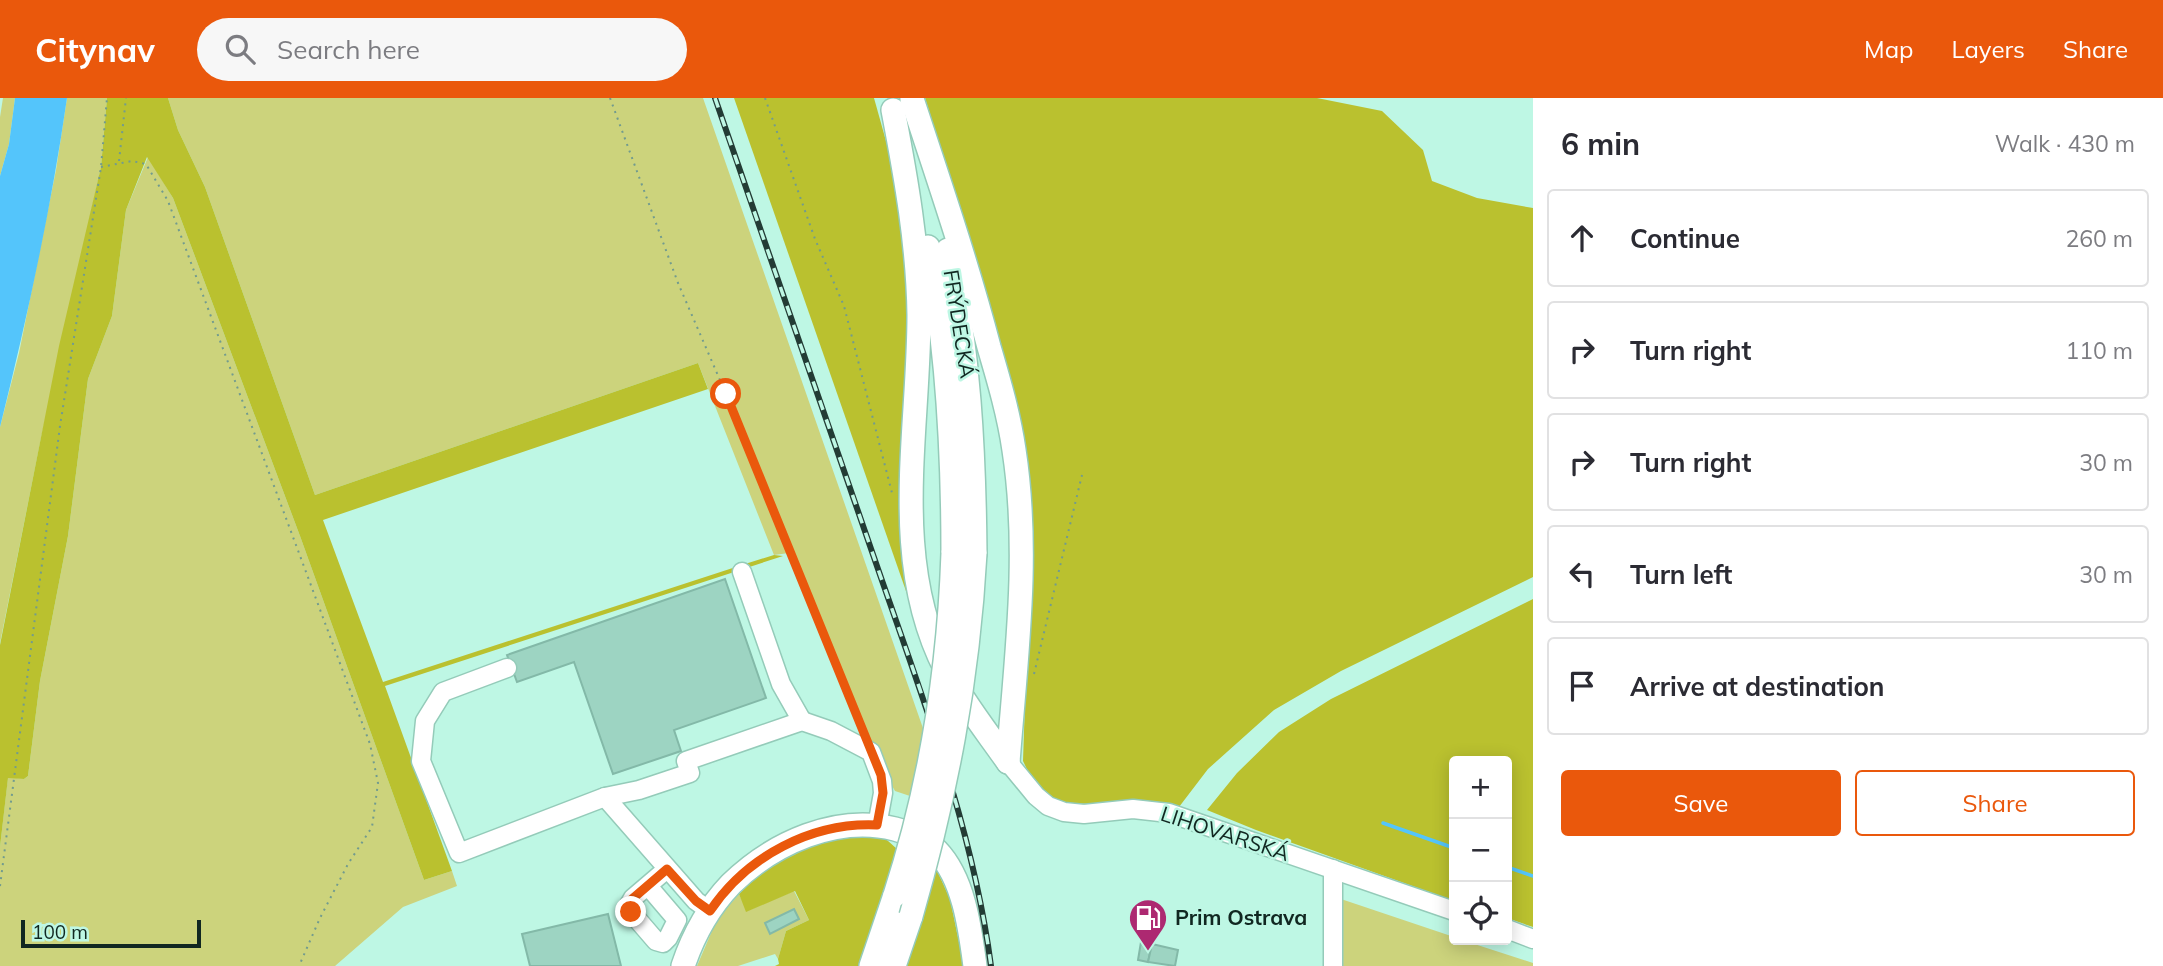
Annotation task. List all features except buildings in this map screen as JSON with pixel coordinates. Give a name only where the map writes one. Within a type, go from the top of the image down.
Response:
[{"type":"main road","points":[[902,101],[917,253],[919,315],[911,504],[912,544],[924,608],[946,669],[1008,762]]},
{"type":"main road","points":[[902,101],[976,298],[1014,449],[1021,526],[1021,588],[1008,762]]},
{"type":"main road","name":"FRÝDECKÁ","points":[[902,101],[935,284],[945,368],[953,477],[964,553]]},
{"type":"main road","points":[[871,966],[895,895],[923,795],[941,707],[949,629],[964,553]]},
{"type":"main road","points":[[894,966],[936,826],[960,708],[970,633],[964,553]]},
{"type":"main road","points":[[683,966],[695,936],[710,911],[743,873],[785,846],[828,829],[877,825],[917,837],[942,857],[954,878],[963,906],[975,966]]},
{"type":"street","points":[[742,572],[781,684],[802,721]]},
{"type":"street","points":[[507,668],[443,692],[425,721],[421,761],[459,853],[605,797],[639,790],[690,773],[685,761],[802,721],[831,731],[871,752],[882,781],[883,793],[877,825]]},
{"type":"street","name":"LIHOVARSKÁ","points":[[1008,762],[1036,796],[1059,811],[1076,814],[1133,809],[1169,813],[1449,909]]},
{"type":"street","points":[[605,797],[696,901],[710,911]]},
{"type":"street","points":[[648,886],[667,869]]},
{"type":"street","points":[[1333,869],[1333,966]]},
{"type":"street","points":[[1512,931],[1533,939]]},
{"type":"path","points":[[0,886],[58,438],[101,167],[107,98]]},
{"type":"path","points":[[119,162],[126,98]]},
{"type":"path","points":[[610,98],[678,283],[726,394],[871,752]]},
{"type":"path","points":[[765,98],[815,239],[844,306],[895,503]]},
{"type":"path","points":[[101,167],[132,161],[146,164],[168,201],[370,744],[378,783],[372,827],[348,864],[299,966]]},
{"type":"path","points":[[1028,682],[1036,671],[1082,475]]},
{"type":"green space","points":[[3,98],[15,98],[9,144],[0,176],[0,117]]},
{"type":"green space","points":[[67,98],[107,98],[101,167],[41,438],[0,643],[0,427],[19,353],[56,170]]},
{"type":"green space","points":[[168,98],[703,98],[925,734],[910,796],[895,791],[873,751],[789,553],[774,555],[698,363],[315,495],[205,187],[178,130]]},
{"type":"green space","points":[[148,157],[173,198],[300,536],[424,880],[452,871],[457,886],[403,907],[335,966],[0,966],[0,847],[8,777],[24,779],[28,776],[40,681],[68,536],[88,379],[112,316],[126,210]]},
{"type":"green space","points":[[794,891],[809,920],[786,931],[778,959],[775,954],[738,966],[697,966],[717,919],[739,894],[747,911]]},
{"type":"green space","points":[[1341,899],[1449,935],[1449,945],[1477,945],[1533,963],[1533,966],[1341,966]]},
{"type":"shaded area","points":[[107,98],[168,98],[178,130],[205,187],[315,495],[698,363],[708,389],[323,520],[383,682],[745,564],[774,555],[783,556],[385,686],[452,871],[424,880],[300,536],[173,198],[147,157],[126,210],[112,316],[88,379],[68,536],[40,681],[28,776],[24,779],[8,778],[0,847],[0,645],[59,346],[101,167]]},
{"type":"shaded area","points":[[734,98],[874,98],[903,202],[911,250],[914,614]]},
{"type":"shaded area","points":[[925,98],[1317,98],[1382,111],[1423,150],[1432,181],[1477,198],[1533,208],[1533,577],[1341,671],[1274,710],[1208,769],[1179,807],[1061,803],[1036,788],[1023,761],[1029,582],[951,182]]},
{"type":"shaded area","points":[[1533,599],[1533,927],[1512,920],[1512,756],[1449,756],[1449,899],[1207,810],[1237,773],[1279,732],[1331,699]]},
{"type":"shaded area","points":[[840,832],[878,832],[897,849],[861,966],[775,966],[779,964],[786,931],[809,920],[795,891],[746,912],[739,894],[765,869]]},
{"type":"shaded area","points":[[936,868],[950,899],[964,966],[903,966]]},
{"type":"water","points":[[15,98],[67,98],[38,264],[0,427],[0,176],[9,144]]},
{"type":"waterway","points":[[1383,823],[1449,846]]},
{"type":"waterway","points":[[1512,869],[1533,876]]},
{"type":"railway","points":[[715,98],[945,765],[972,864],[991,966]]},
{"type":"place","name":"Prim Ostrava","points":[[1148,952]]},
{"type":"route","points":[[631,912],[631,900],[667,869],[696,901],[710,911],[743,873],[785,846],[828,829],[877,825],[883,793],[881,775],[827,649],[726,394]]}]
